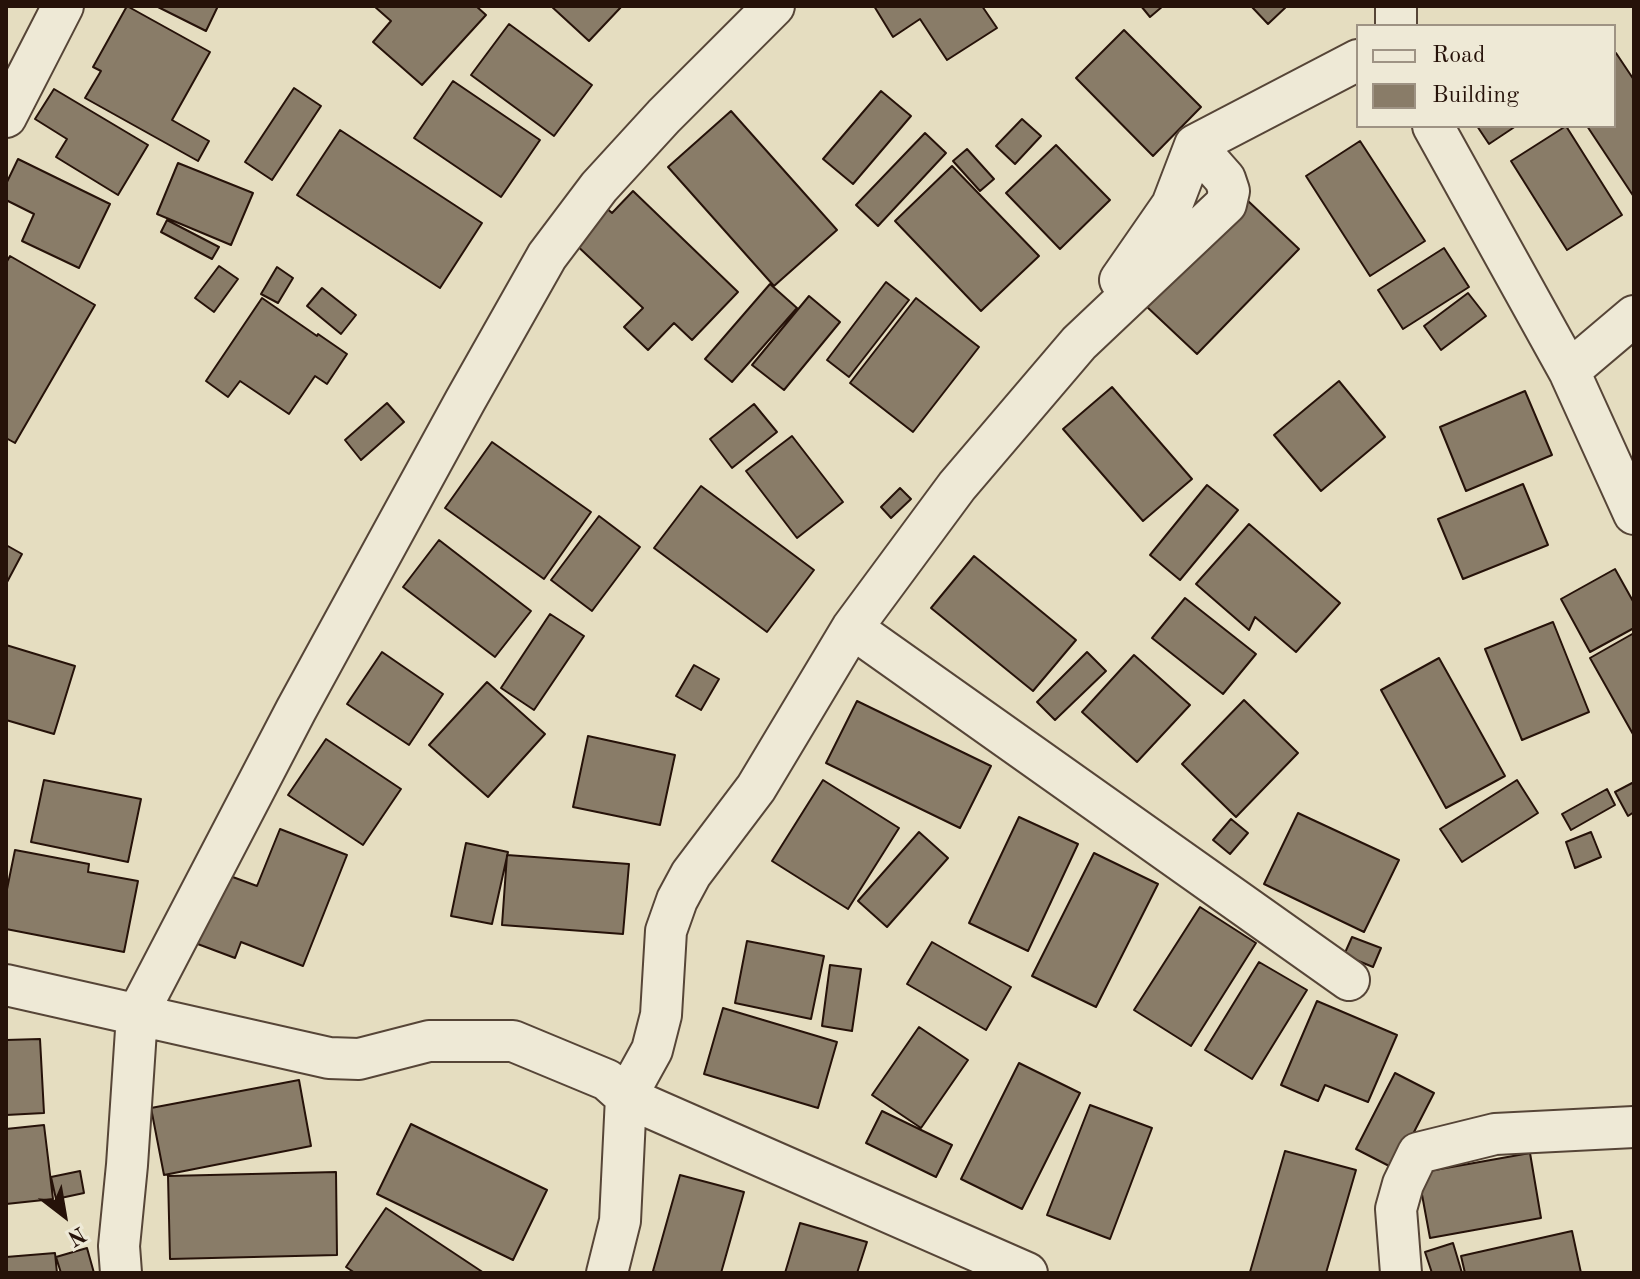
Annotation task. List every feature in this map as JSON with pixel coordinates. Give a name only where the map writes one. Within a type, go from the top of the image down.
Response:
[{"type":"street","points":[[6,117],[63,6]]},
{"type":"street","points":[[121,1273],[119,1246],[137,1015],[304,696],[547,256],[610,176],[664,116],[774,6]]},
{"type":"street","points":[[607,1273],[620,1221],[626,1097],[652,1050],[661,1015],[666,931],[691,874],[756,788],[852,628],[957,486],[1079,343],[1226,204],[1229,191],[1225,179],[1195,145],[1356,61]]},
{"type":"street","points":[[1434,128],[1569,371],[1634,514]]},
{"type":"street","points":[[1569,371],[1634,316]]},
{"type":"street","points":[[852,628],[1349,980]]},
{"type":"street","points":[[6,985],[329,1058],[359,1059],[429,1041],[513,1041],[607,1080],[626,1097],[1027,1273]]},
{"type":"street","points":[[1401,1273],[1396,1209],[1403,1184],[1418,1153],[1495,1134],[1634,1127]]},
{"type":"building","points":[[127,6],[210,52],[172,120],[209,141],[198,161],[85,98],[101,71],[93,67]]},
{"type":"building","points":[[156,6],[218,6],[206,31]]},
{"type":"building","points":[[374,6],[476,6],[486,15],[422,85],[373,42],[391,21]]},
{"type":"building","points":[[551,6],[622,6],[589,41]]},
{"type":"building","points":[[874,6],[982,6],[997,28],[947,60],[920,19],[893,37]]},
{"type":"building","points":[[1141,6],[1163,6],[1150,17]]},
{"type":"building","points":[[1251,6],[1287,6],[1268,24]]},
{"type":"building","points":[[509,24],[592,85],[554,136],[471,75]]},
{"type":"building","points":[[1124,30],[1201,107],[1153,156],[1076,78]]},
{"type":"building","points":[[1616,53],[1634,80],[1634,197],[1588,128],[1616,128]]},
{"type":"building","points":[[453,81],[540,140],[501,197],[414,138]]},
{"type":"building","points":[[294,88],[321,106],[272,180],[245,162]]},
{"type":"building","points":[[54,89],[148,145],[118,195],[56,157],[67,139],[35,119]]},
{"type":"building","points":[[881,91],[911,116],[853,184],[823,159]]},
{"type":"building","points":[[731,111],[837,230],[774,286],[668,167]]},
{"type":"building","points":[[1022,119],[1041,136],[1015,164],[996,146]]},
{"type":"building","points":[[1478,128],[1513,128],[1489,144]]},
{"type":"building","points":[[1567,128],[1622,215],[1567,250],[1511,161]]},
{"type":"building","points":[[340,130],[482,223],[440,288],[297,195]]},
{"type":"building","points":[[925,133],[946,153],[878,226],[856,205]]},
{"type":"building","points":[[1360,141],[1425,241],[1370,276],[1306,176]]},
{"type":"building","points":[[1056,145],[1110,200],[1060,249],[1006,193]]},
{"type":"building","points":[[967,149],[994,179],[980,191],[953,161]]},
{"type":"building","points":[[18,159],[110,204],[79,268],[22,241],[34,214],[6,200],[6,184]]},
{"type":"building","points":[[178,163],[253,193],[231,245],[157,214]]},
{"type":"building","points":[[952,166],[1039,256],[981,311],[895,221]]},
{"type":"building","points":[[633,191],[738,292],[692,340],[674,323],[648,350],[624,327],[643,308],[571,240],[604,206],[612,213]]},
{"type":"building","points":[[1247,200],[1299,249],[1197,354],[1146,306]]},
{"type":"building","points":[[167,220],[219,247],[212,259],[161,232]]},
{"type":"building","points":[[1444,248],[1469,287],[1403,329],[1378,290]]},
{"type":"building","points":[[10,256],[95,305],[15,443],[6,438],[6,263]]},
{"type":"building","points":[[219,266],[238,279],[214,312],[195,298]]},
{"type":"building","points":[[277,267],[293,278],[278,303],[261,294]]},
{"type":"building","points":[[886,282],[909,300],[849,377],[827,360]]},
{"type":"building","points":[[770,284],[797,308],[732,382],[705,359]]},
{"type":"building","points":[[322,288],[356,315],[341,334],[307,306]]},
{"type":"building","points":[[1468,293],[1486,316],[1441,350],[1424,326]]},
{"type":"building","points":[[809,296],[840,322],[784,390],[752,365]]},
{"type":"building","points":[[262,298],[347,354],[327,384],[315,376],[289,414],[240,381],[228,397],[206,381]]},
{"type":"building","points":[[916,298],[979,347],[913,432],[850,383]]},
{"type":"building","points":[[1339,381],[1385,437],[1321,491],[1274,435]]},
{"type":"building","points":[[1112,387],[1192,479],[1143,521],[1063,429]]},
{"type":"building","points":[[1525,391],[1552,455],[1466,491],[1440,427]]},
{"type":"building","points":[[387,403],[404,422],[361,460],[345,440]]},
{"type":"building","points":[[754,404],[777,432],[732,468],[710,439]]},
{"type":"building","points":[[792,436],[843,502],[797,538],[746,471]]},
{"type":"building","points":[[492,442],[591,512],[544,579],[445,508]]},
{"type":"building","points":[[1523,484],[1548,545],[1463,579],[1438,519]]},
{"type":"building","points":[[1207,485],[1238,510],[1180,580],[1150,555]]},
{"type":"building","points":[[701,486],[814,570],[767,632],[654,548]]},
{"type":"building","points":[[900,488],[911,499],[891,518],[881,507]]},
{"type":"building","points":[[599,516],[640,547],[592,611],[551,580]]},
{"type":"building","points":[[1249,524],[1340,603],[1296,652],[1255,617],[1249,630],[1196,584]]},
{"type":"building","points":[[439,540],[531,611],[495,657],[403,587]]},
{"type":"building","points":[[6,545],[22,554],[6,584]]},
{"type":"building","points":[[974,556],[1076,640],[1033,691],[931,608]]},
{"type":"building","points":[[1615,569],[1634,603],[1634,628],[1590,652],[1561,599]]},
{"type":"building","points":[[1185,598],[1256,654],[1223,694],[1152,638]]},
{"type":"building","points":[[550,614],[584,636],[534,710],[501,688]]},
{"type":"building","points":[[1553,622],[1589,712],[1522,740],[1485,649]]},
{"type":"building","points":[[1634,633],[1634,736],[1590,658]]},
{"type":"building","points":[[6,645],[75,666],[54,734],[6,720]]},
{"type":"building","points":[[382,652],[443,694],[409,745],[347,704]]},
{"type":"building","points":[[1087,652],[1106,671],[1055,720],[1037,702]]},
{"type":"building","points":[[1134,655],[1190,705],[1137,762],[1082,712]]},
{"type":"building","points":[[1439,658],[1505,776],[1446,808],[1381,690]]},
{"type":"building","points":[[694,665],[719,679],[701,710],[676,696]]},
{"type":"building","points":[[487,682],[545,734],[488,797],[429,745]]},
{"type":"building","points":[[1244,700],[1298,753],[1236,817],[1182,764]]},
{"type":"building","points":[[857,701],[991,766],[960,828],[826,763]]},
{"type":"building","points":[[588,736],[675,755],[660,825],[573,807]]},
{"type":"building","points":[[326,739],[401,789],[363,845],[288,795]]},
{"type":"building","points":[[44,780],[141,799],[128,862],[31,842]]},
{"type":"building","points":[[823,780],[899,828],[848,909],[772,861]]},
{"type":"building","points":[[1517,780],[1538,813],[1462,862],[1440,829]]},
{"type":"building","points":[[1634,782],[1634,812],[1628,816],[1615,792]]},
{"type":"building","points":[[1607,789],[1615,805],[1571,830],[1562,814]]},
{"type":"building","points":[[1298,813],[1399,860],[1364,932],[1264,884]]},
{"type":"building","points":[[1019,817],[1078,844],[1028,951],[969,923]]},
{"type":"building","points":[[1231,819],[1248,833],[1230,854],[1213,840]]},
{"type":"building","points":[[280,829],[347,855],[303,966],[241,942],[235,958],[195,943],[222,873],[257,886]]},
{"type":"building","points":[[919,832],[948,858],[887,927],[858,901]]},
{"type":"building","points":[[1591,832],[1601,857],[1575,868],[1566,842]]},
{"type":"building","points":[[466,843],[508,852],[492,924],[451,916]]},
{"type":"building","points":[[15,850],[89,864],[88,872],[138,881],[124,952],[6,929],[6,894]]},
{"type":"building","points":[[1094,853],[1158,884],[1096,1007],[1032,976]]},
{"type":"building","points":[[507,855],[629,864],[623,934],[502,925]]},
{"type":"building","points":[[1200,907],[1256,943],[1191,1046],[1134,1010]]},
{"type":"building","points":[[1352,937],[1381,948],[1373,967],[1344,955]]},
{"type":"building","points":[[747,941],[824,956],[811,1019],[735,1003]]},
{"type":"building","points":[[932,942],[1011,987],[986,1030],[907,984]]},
{"type":"building","points":[[1259,962],[1307,990],[1252,1079],[1205,1050]]},
{"type":"building","points":[[830,965],[861,969],[852,1031],[822,1026]]},
{"type":"building","points":[[1317,1001],[1397,1035],[1368,1102],[1325,1085],[1318,1101],[1281,1085]]},
{"type":"building","points":[[723,1008],[837,1042],[818,1108],[704,1074]]},
{"type":"building","points":[[919,1027],[968,1060],[921,1128],[872,1095]]},
{"type":"building","points":[[40,1039],[44,1113],[6,1115],[6,1040]]},
{"type":"building","points":[[1019,1063],[1080,1093],[1022,1209],[961,1179]]},
{"type":"building","points":[[1395,1073],[1434,1093],[1395,1169],[1356,1149]]},
{"type":"building","points":[[299,1080],[311,1146],[164,1175],[151,1108]]},
{"type":"building","points":[[1090,1105],[1152,1128],[1110,1239],[1047,1215]]},
{"type":"building","points":[[882,1111],[952,1145],[936,1177],[866,1143]]},
{"type":"building","points":[[411,1124],[547,1190],[513,1260],[377,1194]]},
{"type":"building","points":[[44,1125],[53,1199],[6,1204],[6,1129]]},
{"type":"building","points":[[1285,1151],[1356,1170],[1326,1273],[1250,1272]]},
{"type":"building","points":[[1530,1153],[1541,1218],[1430,1238],[1418,1173]]},
{"type":"building","points":[[80,1171],[84,1193],[56,1199],[51,1177]]},
{"type":"building","points":[[336,1172],[337,1255],[170,1259],[168,1176]]},
{"type":"building","points":[[680,1175],[744,1192],[721,1273],[653,1271]]},
{"type":"building","points":[[386,1208],[484,1273],[355,1273],[346,1267]]},
{"type":"building","points":[[800,1223],[867,1242],[857,1273],[785,1273]]},
{"type":"building","points":[[1572,1231],[1581,1273],[1465,1273],[1461,1256]]},
{"type":"building","points":[[1453,1243],[1462,1273],[1432,1273],[1425,1252]]},
{"type":"building","points":[[87,1248],[94,1273],[61,1273],[56,1257]]},
{"type":"building","points":[[55,1253],[57,1273],[6,1273],[6,1257]]}]
